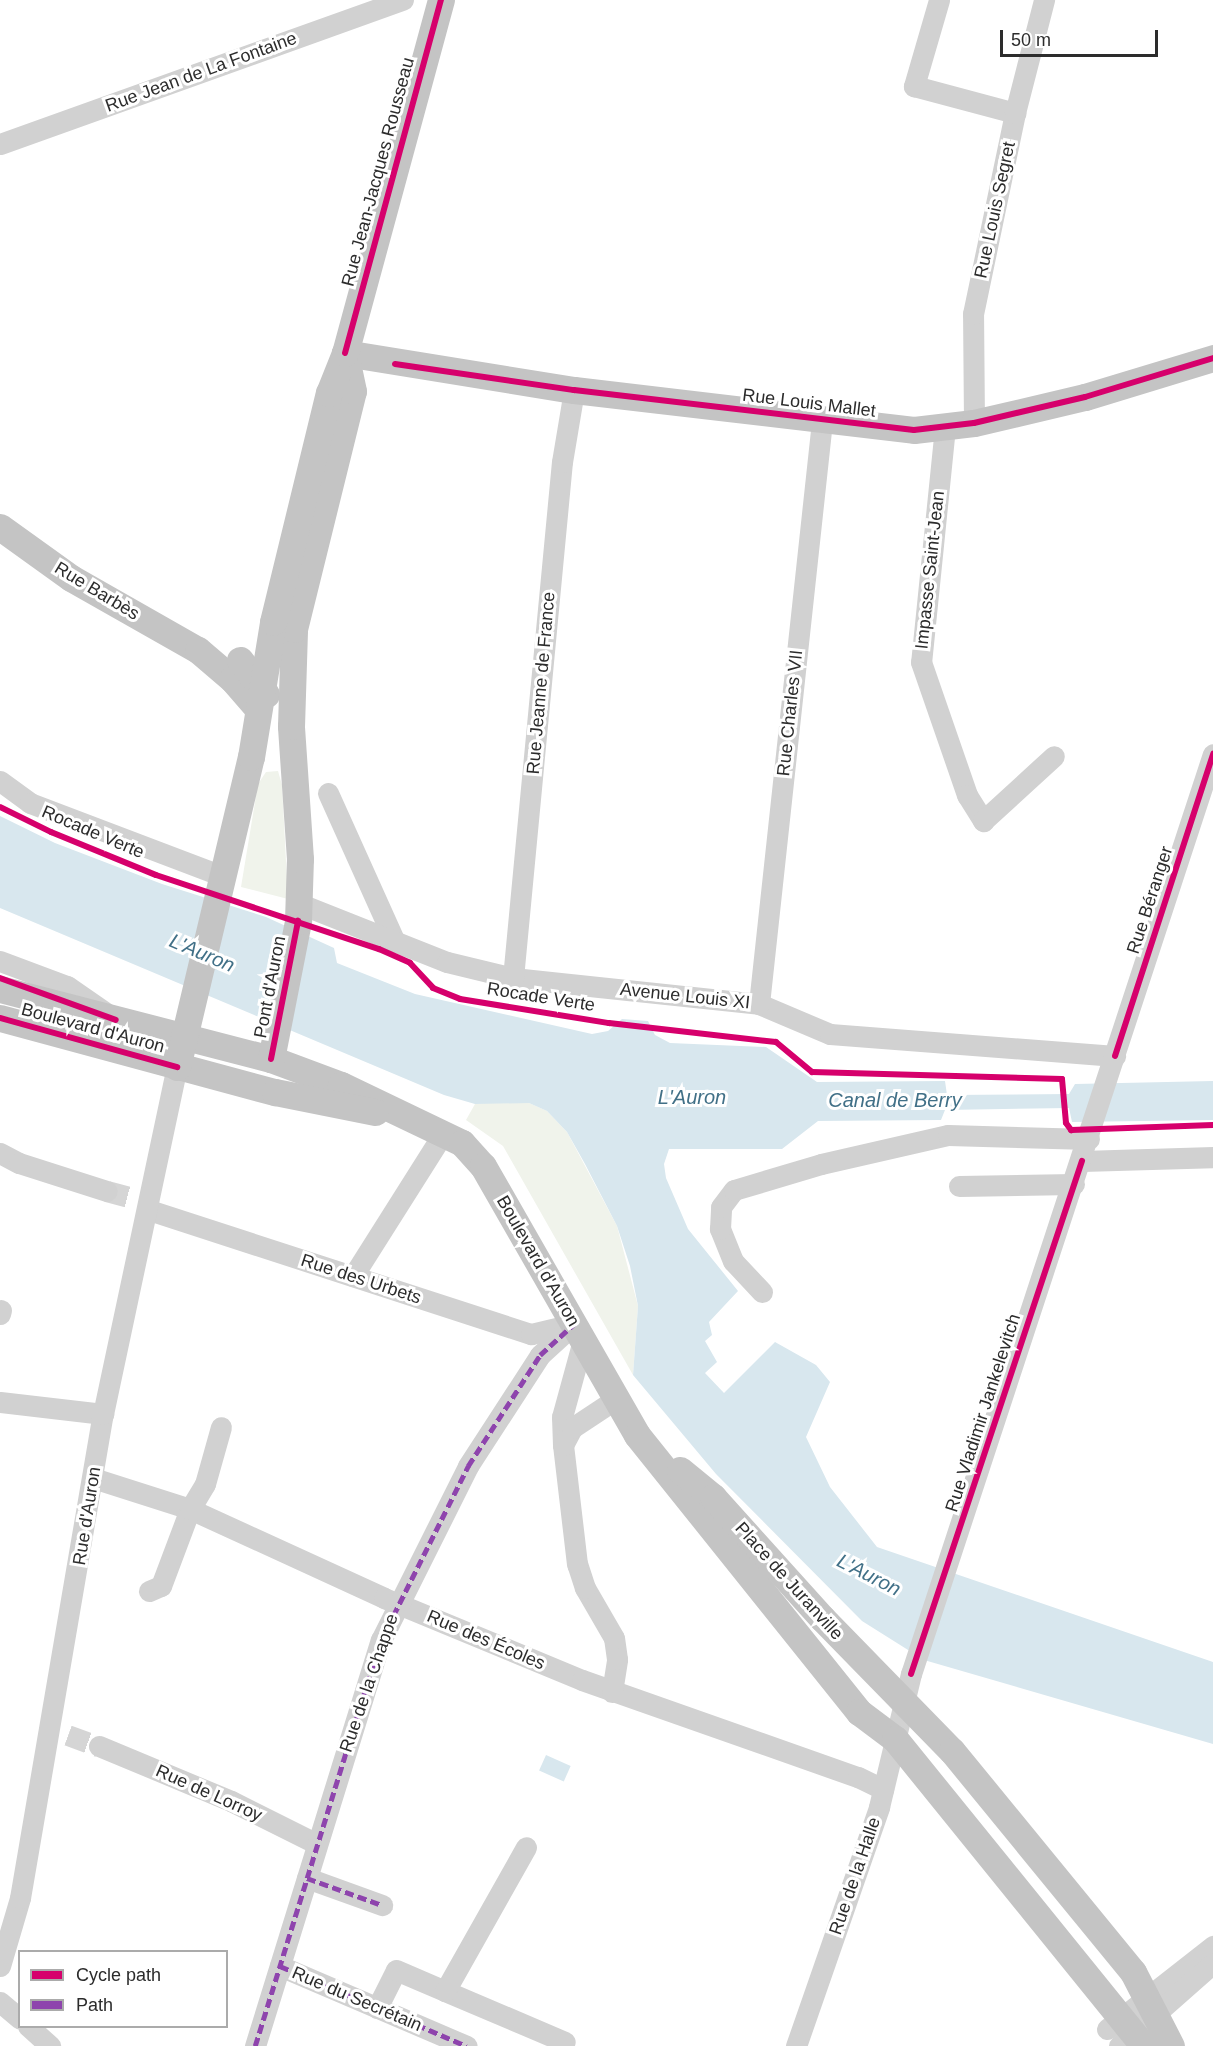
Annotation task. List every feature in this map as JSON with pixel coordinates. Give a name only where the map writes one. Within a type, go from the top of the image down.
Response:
[{"type":"main road","name":"Rue Jean-Jacques Rousseau","points":[[221,885],[251,757],[253,674],[329,393],[345,353],[441,0]]},
{"type":"main road","name":"Rue Jean-Jacques Rousseau","points":[[298,912],[300,859],[293,765],[293,658],[299,606],[352,391],[345,353]]},
{"type":"main road","name":"Rue Louis Mallet","points":[[345,353],[394,364],[574,390],[822,421],[914,430],[974,423],[1085,397],[1213,358]]},
{"type":"main road","name":"Rue Barbès","points":[[0,527],[71,578],[198,650],[253,674]]},
{"type":"main road","points":[[253,674],[293,658]]},
{"type":"main road","name":"Rue Jean-Jacques Rousseau","points":[[253,674],[275,712],[293,765]]},
{"type":"main road","points":[[251,757],[270,756],[293,765]]},
{"type":"main road","points":[[221,885],[184,1039],[189,1070],[271,1059]]},
{"type":"main road","name":"Pont d'Auron","points":[[271,1059],[298,912]]},
{"type":"main road","name":"Boulevard d'Auron","points":[[0,989],[184,1039],[271,1059],[341,1085],[408,1118],[444,1132],[462,1143],[483,1166],[637,1435]]},
{"type":"main road","name":"Boulevard d'Auron","points":[[0,1018],[275,1092],[408,1118]]},
{"type":"main road","name":"Place de Juranville","points":[[637,1435],[713,1497],[822,1618],[952,1751],[1133,1972],[1171,2046]]},
{"type":"main road","name":"Place de Juranville","points":[[637,1435],[859,1712],[893,1749],[1119,2033]]},
{"type":"street","name":"Rue Jean de La Fontaine","points":[[0,144],[403,0]]},
{"type":"street","points":[[939,0],[914,86],[1015,114]]},
{"type":"street","name":"Rue Louis Segret","points":[[974,423],[973,314],[1015,114],[1044,0]]},
{"type":"street","name":"Rue Jeanne de France","points":[[513,978],[562,462],[574,390]]},
{"type":"street","name":"Rue Charles VII","points":[[759,1004],[822,421]]},
{"type":"street","name":"Impasse Saint-Jean","points":[[945,427],[921,662],[967,795],[983,821],[1054,756]]},
{"type":"street","name":"Rue Béranger","points":[[1082,1161],[1213,754]]},
{"type":"street","points":[[0,782],[30,803],[221,885]]},
{"type":"street","points":[[328,793],[395,942]]},
{"type":"street","name":"Avenue Louis XI","points":[[298,912],[395,942],[447,962],[513,978],[759,1004],[830,1034],[1115,1056]]},
{"type":"street","name":"Boulevard d'Auron","points":[[0,961],[67,986],[116,1020]]},
{"type":"street","name":"Rue d'Auron","points":[[1,1960],[20,1898],[59,1732],[103,1414],[145,1203],[189,1070]]},
{"type":"street","points":[[353,1276],[444,1132]]},
{"type":"street","points":[[762,1292],[733,1261],[720,1228],[721,1207],[734,1190],[821,1164],[948,1135],[1091,1134]]},
{"type":"street","points":[[0,1153],[19,1163],[107,1191]]},
{"type":"street","points":[[1082,1161],[1213,1157]]},
{"type":"street","name":"Rue Vladimir Jankelevitch","points":[[904,1702],[910,1674],[1082,1161]]},
{"type":"street","points":[[959,1186],[1074,1184]]},
{"type":"street","name":"Rue des Urbets","points":[[145,1203],[353,1276],[531,1334],[578,1332]]},
{"type":"street","points":[[578,1332],[562,1417],[563,1445],[577,1564],[585,1588],[614,1638],[617,1668],[612,1692]]},
{"type":"street","name":"Rue de la Chappe","points":[[255,2046],[357,1710],[397,1604],[468,1466],[540,1355],[578,1332]]},
{"type":"street","points":[[563,1445],[572,1428],[616,1400]]},
{"type":"street","points":[[0,1402],[103,1414]]},
{"type":"street","points":[[149,1591],[161,1586],[190,1509],[205,1484],[222,1426]]},
{"type":"street","name":"Rue des Écoles","points":[[93,1479],[190,1509],[397,1604],[612,1692],[858,1777],[883,1790]]},
{"type":"street","name":"Rue de la Halle","points":[[796,2046],[883,1790],[904,1702]]},
{"type":"street","name":"Rue de Lorroy","points":[[99,1746],[231,1801],[317,1844]]},
{"type":"street","points":[[445,1991],[526,1847]]},
{"type":"street","points":[[307,1878],[382,1905]]},
{"type":"street","points":[[1119,2033],[1213,1946]]},
{"type":"street","points":[[1151,2005],[1213,1963]]},
{"type":"street","name":"Rue du Secrétain","points":[[280,1966],[467,2046]]},
{"type":"street","points":[[377,2008],[396,1970],[564,2042]]},
{"type":"street","points":[[0,2002],[18,2017]]},
{"type":"street","points":[[30,2028],[51,2046]]},
{"type":"shaded area","points":[[278,771],[282,785],[288,899],[241,887],[258,784],[266,772]]},
{"type":"shaded area","points":[[500,1101],[529,1103],[547,1111],[567,1132],[617,1226],[638,1306],[633,1375],[503,1146],[466,1120],[475,1104]]},
{"type":"water","points":[[0,816],[55,843],[162,884],[266,917],[334,948],[337,963],[415,994],[592,1034],[608,1031],[622,1019],[648,1021],[655,1035],[670,1043],[766,1047],[817,1082],[945,1081],[947,1095],[1069,1094],[1075,1084],[1213,1081],[1213,1120],[1072,1122],[1069,1108],[945,1110],[941,1120],[818,1121],[782,1149],[669,1149],[664,1164],[666,1178],[688,1229],[738,1291],[709,1322],[712,1335],[705,1341],[717,1362],[705,1373],[724,1393],[775,1342],[816,1365],[830,1382],[806,1437],[830,1487],[877,1547],[1213,1662],[1213,1744],[924,1660],[862,1621],[716,1474],[633,1375],[638,1306],[630,1266],[617,1226],[567,1132],[547,1111],[529,1103],[475,1104],[444,1095],[0,908]]},
{"type":"water","points":[[546,1755],[571,1766],[564,1782],[539,1771]]},
{"type":"tunnel","points":[[107,1191],[134,1198]]},
{"type":"tunnel","points":[[68,1735],[99,1746]]},
{"type":"marked path","points":[[255,2046],[381,1640],[468,1466],[540,1355],[574,1324]]},
{"type":"marked path","points":[[307,1878],[382,1905]]},
{"type":"marked path","points":[[280,1966],[467,2046]]},
{"type":"cycle path","points":[[345,353],[441,0]]},
{"type":"cycle path","points":[[395,364],[574,390],[914,430],[974,423],[1085,397],[1213,358]]},
{"type":"cycle path","points":[[1115,1056],[1213,754]]},
{"type":"cycle path","name":"Rocade Verte","points":[[0,807],[51,832],[156,875],[379,949],[410,963],[433,988],[460,999],[609,1023],[776,1042],[812,1072],[1062,1079],[1066,1123],[1071,1130],[1213,1125]]},
{"type":"cycle path","points":[[271,1059],[298,921]]},
{"type":"cycle path","points":[[0,978],[116,1020]]},
{"type":"cycle path","points":[[0,1018],[177,1067]]},
{"type":"cycle path","points":[[911,1674],[1082,1161]]},
{"type":"water label","name":"L'Auron","points":[[202,953]]},
{"type":"water label","name":"L'Auron","points":[[692,1097]]},
{"type":"water label","name":"Canal de Berry","points":[[895,1100]]},
{"type":"water label","name":"L'Auron","points":[[869,1575]]}]
